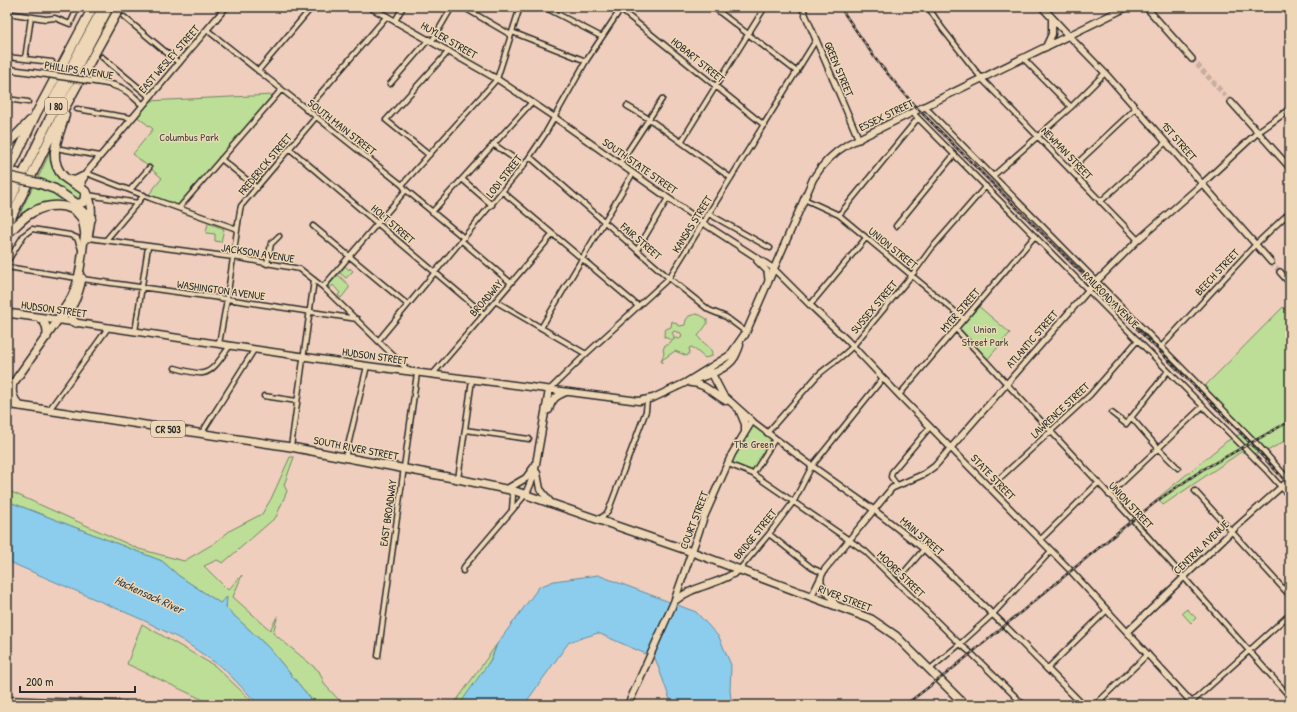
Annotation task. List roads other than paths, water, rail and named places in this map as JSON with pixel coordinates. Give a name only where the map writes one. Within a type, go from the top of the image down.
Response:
[{"type":"highway","name":"I 80","points":[[7,176],[36,114],[93,7]]},
{"type":"highway","name":"I 80","points":[[7,194],[61,84],[103,7]]},
{"type":"highway","name":"I 80","points":[[7,207],[52,114],[109,7]]},
{"type":"highway","name":"I 80","points":[[7,226],[71,96],[120,7]]},
{"type":"highway","points":[[7,176],[38,183],[54,189],[77,204],[81,204],[85,200],[86,193],[59,170],[56,164],[54,150],[71,96]]},
{"type":"highway","points":[[7,145],[36,114]]},
{"type":"highway","points":[[69,180],[75,181],[85,175]]},
{"type":"highway","points":[[70,200],[89,217]]},
{"type":"highway","points":[[7,234],[31,213],[49,206],[62,207],[75,212],[83,220],[86,235]]},
{"type":"main road","points":[[1042,7],[1069,36]]},
{"type":"main road","name":"ESSEX STREET","points":[[713,371],[731,362],[735,357],[804,199],[817,172],[828,159],[841,148],[1127,7]]},
{"type":"main road","points":[[1045,48],[1052,34],[1052,18]]},
{"type":"main road","points":[[7,392],[58,320],[60,314],[72,296],[80,278],[89,217],[92,207],[86,193]]},
{"type":"main road","points":[[58,320],[65,316],[71,308],[80,289],[82,253],[86,235]]},
{"type":"main road","points":[[71,308],[70,314],[72,320],[76,323]]},
{"type":"main road","name":"HUDSON STREET","points":[[7,313],[303,357],[639,402],[647,400],[713,371],[730,355]]},
{"type":"main road","points":[[39,318],[44,321],[47,327],[46,337]]},
{"type":"main road","name":"ESSEX STREET","points":[[730,355],[746,332]]},
{"type":"main road","name":"MAIN STREET","points":[[713,371],[718,388],[731,403],[752,421]]},
{"type":"main road","points":[[14,382],[12,390],[13,396],[20,406]]},
{"type":"main road","name":"MAIN STREET","points":[[685,383],[697,383],[716,394],[724,401],[731,403]]},
{"type":"main road","points":[[526,494],[534,475],[537,462],[549,390]]},
{"type":"main road","points":[[543,426],[548,417],[552,401],[556,397],[566,392]]},
{"type":"main road","name":"SOUTH RIVER STREET","points":[[7,404],[291,448],[458,478],[526,494],[692,552]]},
{"type":"main road","points":[[738,409],[745,424],[745,432]]},
{"type":"main road","name":"COURT STREET","points":[[628,705],[650,659],[674,602],[704,517],[732,454],[752,421]]},
{"type":"main road","points":[[508,489],[526,478],[537,462]]},
{"type":"main road","points":[[537,462],[540,490],[551,503]]},
{"type":"main road","name":"RIVER STREET","points":[[692,552],[871,619],[896,636],[964,705]]},
{"type":"main road","name":"BRIDGE STREET","points":[[674,602],[694,590],[726,579],[739,570]]},
{"type":"main road","points":[[682,580],[686,588],[694,590]]},
{"type":"main road","points":[[7,700],[125,705]]},
{"type":"street","points":[[7,13],[31,17],[59,19],[70,24],[78,7]]},
{"type":"street","name":"EAST WESLEY STREET","points":[[85,175],[131,118],[226,7]]},
{"type":"street","points":[[258,70],[312,7]]},
{"type":"street","name":"HUYLER STREET","points":[[370,7],[497,78]]},
{"type":"street","points":[[395,20],[403,7]]},
{"type":"street","points":[[390,84],[430,40],[452,7]]},
{"type":"street","points":[[463,7],[512,33],[586,61]]},
{"type":"street","points":[[402,185],[497,78],[520,7]]},
{"type":"street","points":[[544,7],[602,37]]},
{"type":"street","points":[[713,7],[797,72]]},
{"type":"street","points":[[681,142],[765,7]]},
{"type":"street","name":"GREEN STREET","points":[[802,7],[859,140]]},
{"type":"street","name":"NEWMAN STREET","points":[[928,7],[942,28],[982,79],[1138,240]]},
{"type":"street","points":[[1146,7],[1192,59]]},
{"type":"street","name":"LODI STREET","points":[[378,341],[524,165],[586,61],[622,8]]},
{"type":"street","name":"HOBART STREET","points":[[622,8],[764,124]]},
{"type":"street","points":[[306,110],[387,16]]},
{"type":"street","points":[[25,59],[31,17]]},
{"type":"street","points":[[124,17],[179,63]]},
{"type":"street","name":"SOUTH MAIN STREET","points":[[207,30],[402,185],[511,283]]},
{"type":"street","name":"1ST STREET","points":[[1069,36],[1105,73],[1271,262]]},
{"type":"street","name":"KANSAS STREET","points":[[549,390],[669,278],[816,40]]},
{"type":"street","points":[[429,155],[386,120],[449,51]]},
{"type":"street","name":"PHILLIPS AVENUE","points":[[7,57],[52,62]]},
{"type":"street","points":[[102,57],[150,97]]},
{"type":"street","points":[[1024,58],[1071,107]]},
{"type":"street","name":"PHILLIPS AVENUE","points":[[7,69],[91,81],[122,88],[143,105]]},
{"type":"street","points":[[993,176],[1071,107],[1105,73]]},
{"type":"street","name":"SOUTH STATE STREET","points":[[497,78],[703,223],[773,268]]},
{"type":"street","points":[[179,208],[281,90]]},
{"type":"street","points":[[7,99],[28,102]]},
{"type":"street","points":[[620,164],[662,99]]},
{"type":"street","points":[[432,212],[532,102]]},
{"type":"street","points":[[1231,102],[1290,168]]},
{"type":"street","points":[[627,106],[649,119],[731,178]]},
{"type":"street","name":"RAILROAD AVENUE","points":[[925,107],[1260,447],[1290,480]]},
{"type":"street","points":[[1070,170],[1136,108]]},
{"type":"street","points":[[77,109],[131,118]]},
{"type":"street","name":"ATLANTIC STREET","points":[[811,597],[822,574],[848,540],[892,488],[930,471],[1088,290],[1138,240],[1258,132],[1290,109]]},
{"type":"street","name":"RAILROAD AVENUE","points":[[913,113],[1266,470],[1290,497]]},
{"type":"street","name":"FREDERICK STREET","points":[[218,344],[227,299],[241,206],[316,118]]},
{"type":"street","points":[[839,215],[918,118]]},
{"type":"street","points":[[1100,202],[1166,142]]},
{"type":"street","points":[[493,144],[524,165]]},
{"type":"street","points":[[61,149],[100,156]]},
{"type":"street","name":"HOLT STREET","points":[[290,149],[484,314]]},
{"type":"street","points":[[896,226],[954,155]]},
{"type":"street","name":"FAIR STREET","points":[[530,156],[669,278],[709,310],[726,317],[746,332]]},
{"type":"street","points":[[221,159],[256,188]]},
{"type":"street","points":[[130,190],[149,168]]},
{"type":"street","points":[[541,328],[633,173]]},
{"type":"street","points":[[138,203],[86,193],[85,175],[237,229]]},
{"type":"street","points":[[462,179],[492,205]]},
{"type":"street","name":"SUSSEX STREET","points":[[767,433],[817,376],[842,357],[853,346],[912,275],[931,249],[986,186]]},
{"type":"street","points":[[323,287],[406,190]]},
{"type":"street","points":[[503,192],[638,306]]},
{"type":"street","points":[[106,240],[144,195]]},
{"type":"street","points":[[637,250],[668,198]]},
{"type":"street","name":"UNION STREET","points":[[804,199],[839,215],[964,319]]},
{"type":"street","name":"BEECH STREET","points":[[1161,347],[1256,244],[1290,212]]},
{"type":"street","points":[[709,214],[770,248]]},
{"type":"street","points":[[313,226],[408,305]]},
{"type":"street","points":[[7,262],[24,235],[32,229],[70,235],[77,238],[82,253]]},
{"type":"street","name":"BROADWAY","points":[[432,375],[553,234]]},
{"type":"street","name":"JACKSON AVENUE","points":[[86,235],[148,247],[233,257],[300,269],[323,287],[410,372]]},
{"type":"street","points":[[267,264],[271,244],[279,236]]},
{"type":"street","name":"MYER STREET","points":[[898,395],[1035,236]]},
{"type":"street","points":[[810,305],[866,238]]},
{"type":"street","points":[[135,332],[148,247]]},
{"type":"street","points":[[752,254],[766,269],[768,280]]},
{"type":"street","name":"WASHINGTON AVENUE","points":[[7,267],[357,319]]},
{"type":"street","name":"STATE STREET","points":[[773,268],[853,346],[898,395],[1051,551],[1193,704]]},
{"type":"street","points":[[1280,272],[1290,283]]},
{"type":"street","points":[[291,448],[314,280]]},
{"type":"street","points":[[495,301],[586,354]]},
{"type":"street","points":[[48,411],[108,328]]},
{"type":"street","name":"UNION STREET","points":[[956,329],[1133,520],[1290,697]]},
{"type":"street","name":"LAWRENCE STREET","points":[[989,488],[1090,396],[1138,340]]},
{"type":"street","points":[[175,368],[203,373],[208,371],[215,366],[230,346]]},
{"type":"street","points":[[200,434],[254,350]]},
{"type":"street","points":[[345,458],[367,366]]},
{"type":"street","points":[[1112,413],[1126,424],[1168,371]]},
{"type":"street","name":"EAST BROADWAY","points":[[378,656],[417,373]]},
{"type":"street","name":"BRIDGE STREET","points":[[739,570],[794,501],[812,466],[883,378]]},
{"type":"street","points":[[458,478],[472,380]]},
{"type":"street","points":[[264,396],[297,401]]},
{"type":"street","points":[[598,520],[606,514],[610,507],[646,411],[647,400]]},
{"type":"street","points":[[1109,495],[1203,406]]},
{"type":"street","points":[[1131,418],[1178,468]]},
{"type":"street","name":"MAIN STREET","points":[[752,421],[874,510],[924,549],[993,614],[1083,705]]},
{"type":"street","points":[[897,485],[891,477],[892,472],[930,427]]},
{"type":"street","points":[[465,430],[529,439]]},
{"type":"street","points":[[752,474],[775,439]]},
{"type":"street","name":"MOORE STREET","points":[[728,464],[752,474],[794,501],[865,552],[1024,705]]},
{"type":"street","name":"CENTRAL AVENUE","points":[[1127,632],[1232,531],[1290,480]]},
{"type":"street","points":[[1040,540],[1098,483]]},
{"type":"street","points":[[508,489],[513,499],[512,510]]},
{"type":"street","points":[[1196,491],[1290,596]]},
{"type":"street","points":[[463,571],[464,567],[526,494]]},
{"type":"street","points":[[769,534],[812,568],[822,574],[821,584],[837,606]]},
{"type":"street","points":[[900,577],[924,549]]},
{"type":"street","points":[[930,669],[993,614],[1051,551]]},
{"type":"street","points":[[1047,669],[1107,610]]},
{"type":"street","points":[[1193,704],[1290,614]]},
{"type":"street","points":[[1095,705],[1148,654]]},
{"type":"water","name":"Hackensack River","points":[[7,501],[162,561],[179,576],[220,603],[227,597],[226,608],[269,648],[316,705],[259,705],[223,668],[182,640],[143,620],[7,561]]},
{"type":"water","points":[[598,575],[696,612],[719,637],[731,665],[730,691],[732,705],[672,705],[655,658],[598,633],[569,642],[524,705],[459,705],[492,658],[497,644],[539,587],[554,581]]},
{"type":"tunnel","points":[[1192,59],[1231,102]]},
{"type":"tunnel","points":[[1271,262],[1280,272]]},
{"type":"railway","points":[[840,7],[877,61],[914,105],[1235,427],[1290,486]]},
{"type":"railway","points":[[905,705],[946,674],[1161,498],[1202,470],[1290,421]]},
{"type":"park label","name":"Columbus Park","points":[[189,137]]},
{"type":"park label","name":"Union Street Park","points":[[985,335]]},
{"type":"park label","name":"The Green","points":[[754,444]]}]
